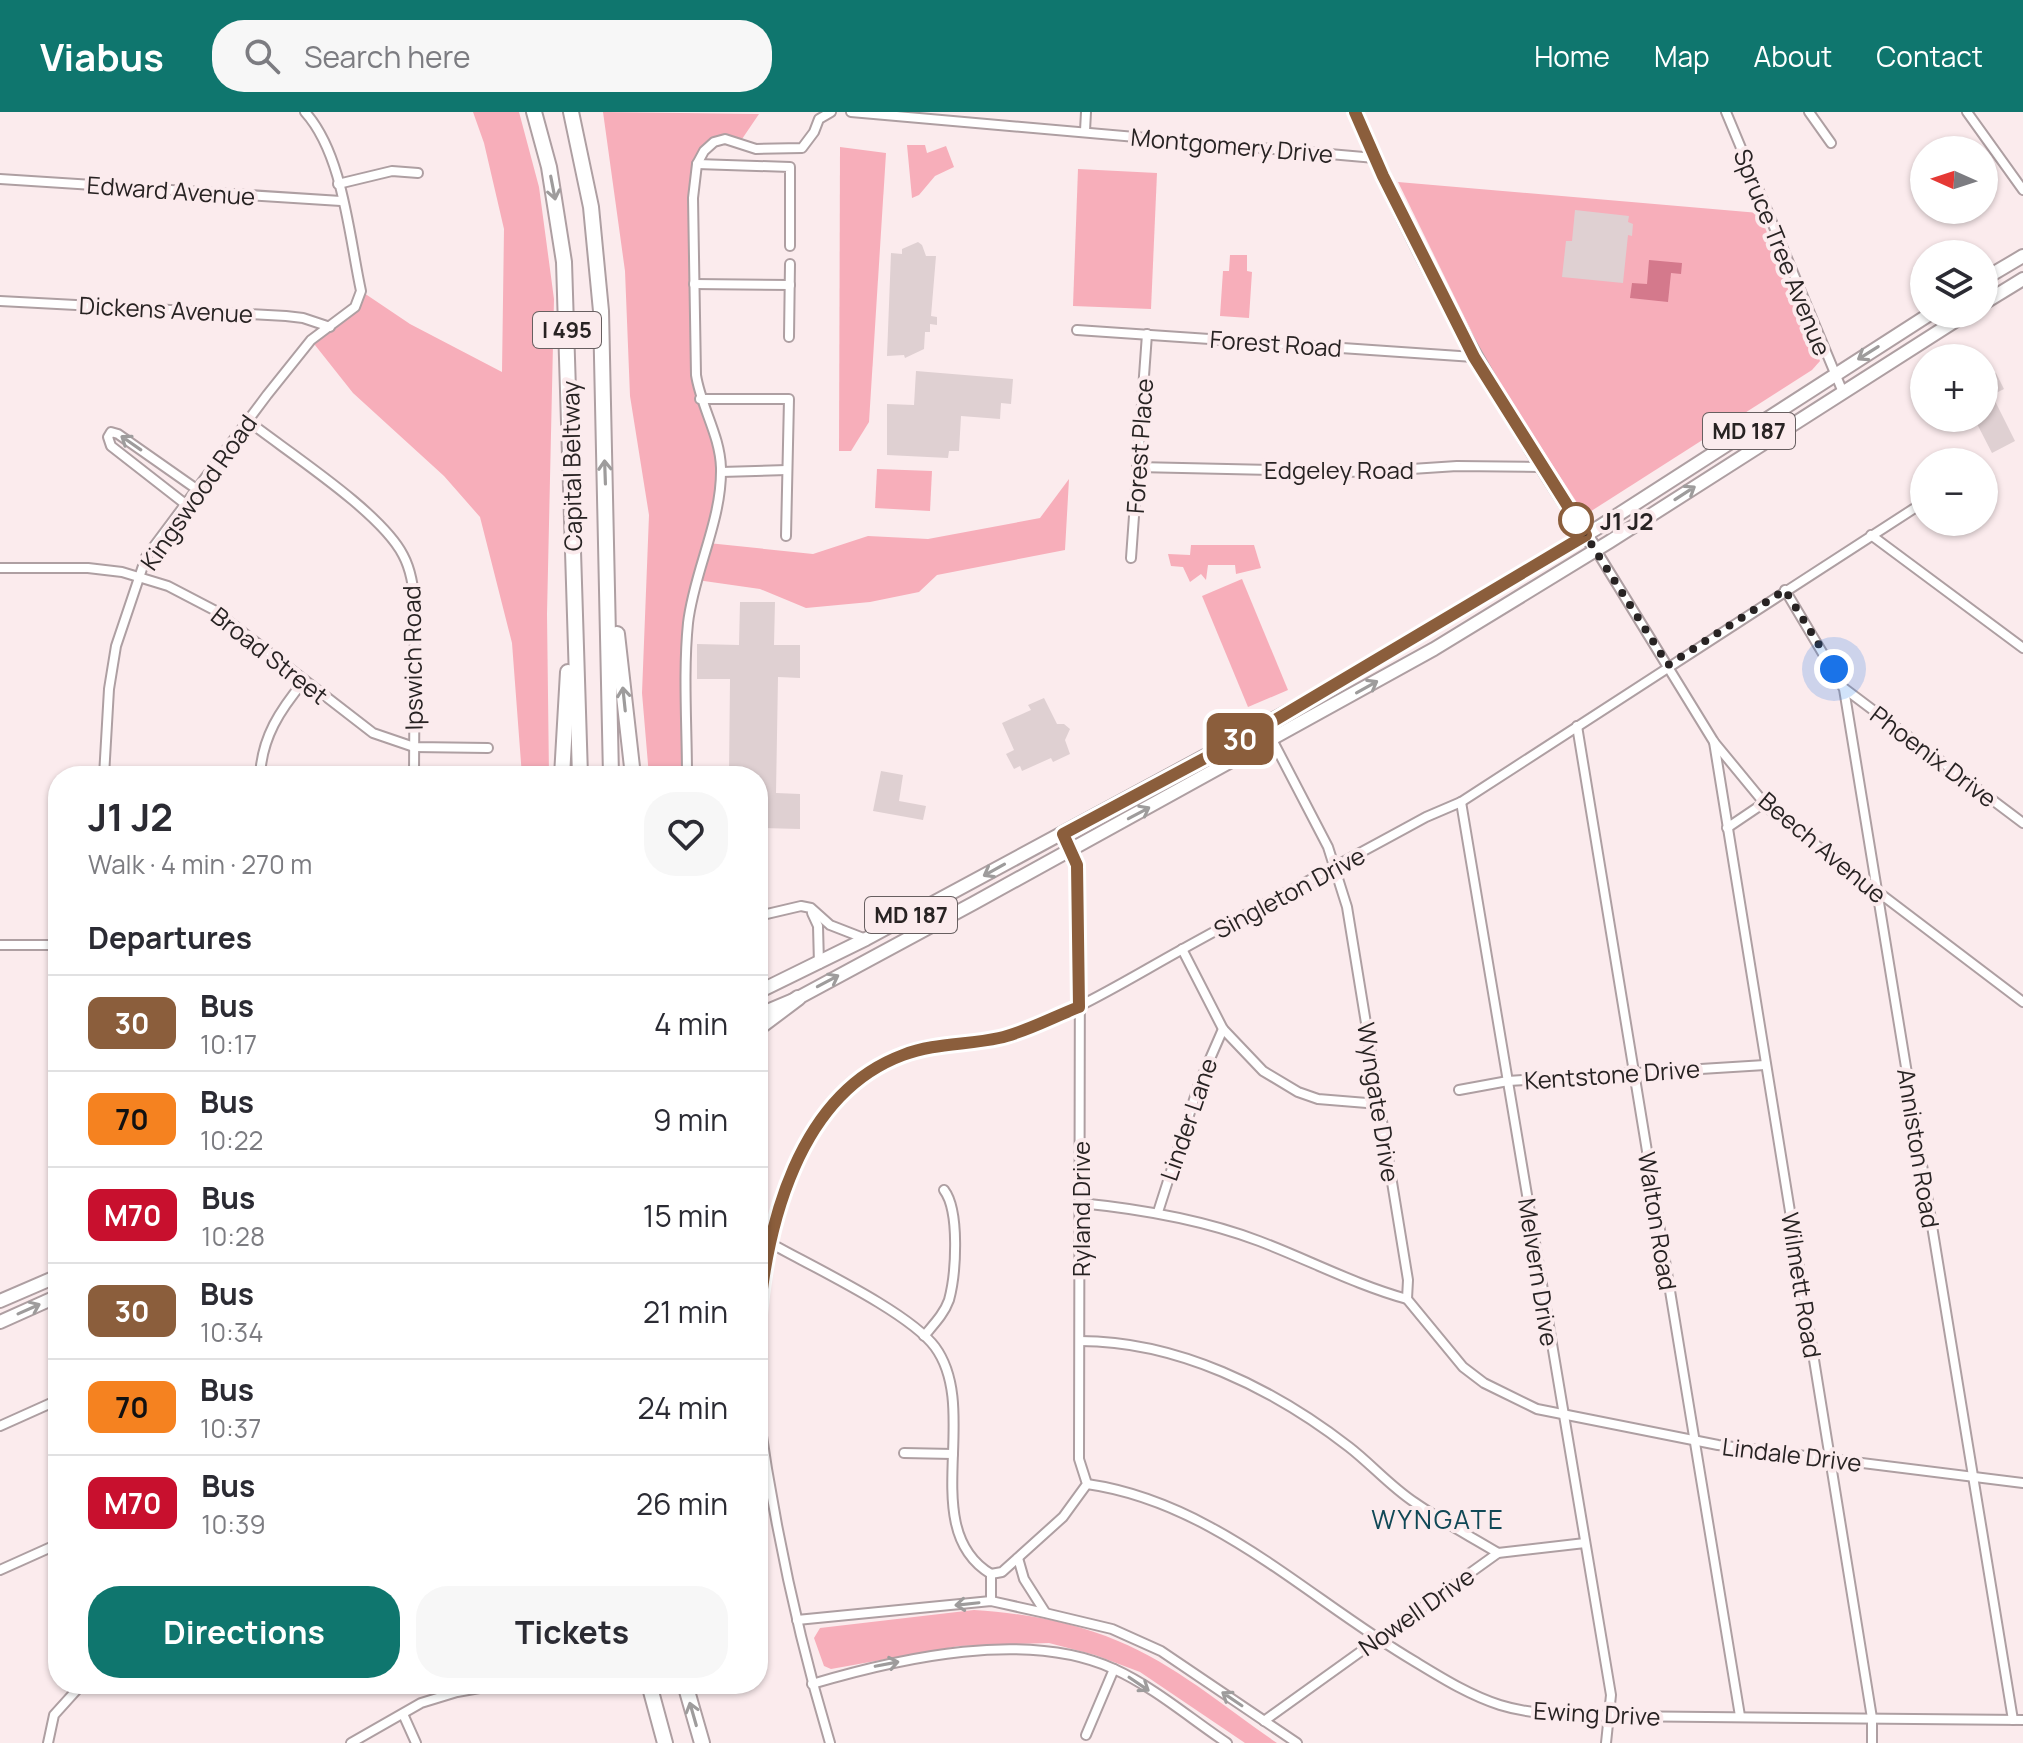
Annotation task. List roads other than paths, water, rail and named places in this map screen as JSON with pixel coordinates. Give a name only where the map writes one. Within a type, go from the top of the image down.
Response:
[{"type":"highway","name":"Capital Beltway","points":[[534,112],[549,167],[564,262],[580,766]]},
{"type":"highway","name":"Capital Beltway","points":[[571,112],[585,173],[597,257],[611,766]]},
{"type":"highway","points":[[607,550],[632,766]]},
{"type":"highway","points":[[562,766],[573,552]]},
{"type":"highway","points":[[768,1020],[798,998]]},
{"type":"highway","points":[[651,1694],[665,1743]]},
{"type":"highway","points":[[688,1694],[702,1743]]},
{"type":"main road","name":"Beech Avenue","points":[[1355,112],[1474,357],[1596,550]]},
{"type":"main road","points":[[1998,271],[2023,256]]},
{"type":"main road","points":[[1998,294],[2023,279]]},
{"type":"main road","name":"MD 187","points":[[768,987],[819,964],[1265,726],[1586,535],[1910,326]]},
{"type":"main road","name":"MD 187","points":[[768,1011],[798,998],[1272,741],[1434,649],[1596,550],[1943,328]]},
{"type":"main road","points":[[0,1301],[48,1280]]},
{"type":"main road","points":[[0,1322],[48,1300]]},
{"type":"street","points":[[305,112],[320,128],[332,153],[341,201]]},
{"type":"street","points":[[687,766],[688,623],[714,521],[721,472],[719,446],[700,399],[696,375],[693,198],[697,164],[704,151],[714,142],[725,139],[756,149],[802,148],[819,119],[831,112]]},
{"type":"street","name":"Montgomery Drive","points":[[851,112],[1375,158]]},
{"type":"street","points":[[1085,131],[1086,112]]},
{"type":"street","name":"Spruce Tree Avenue","points":[[1726,112],[1842,390]]},
{"type":"street","points":[[1809,112],[1831,143]]},
{"type":"street","points":[[1967,112],[2023,190]]},
{"type":"street","points":[[697,164],[790,167],[790,246]]},
{"type":"street","points":[[338,184],[392,171],[418,173]]},
{"type":"street","name":"Edward Avenue","points":[[0,179],[341,201]]},
{"type":"street","name":"Kingswood Road","points":[[105,766],[109,689],[116,646],[146,557],[195,488],[311,340],[355,307],[361,291],[341,201]]},
{"type":"street","points":[[789,337],[790,264]]},
{"type":"street","points":[[694,284],[790,285]]},
{"type":"street","name":"Dickens Avenue","points":[[0,301],[286,316],[330,327]]},
{"type":"street","name":"Forest Road","points":[[1077,330],[1474,357]]},
{"type":"street","name":"Forest Place","points":[[1131,558],[1147,334]]},
{"type":"street","points":[[700,399],[789,399],[786,536]]},
{"type":"street","name":"Ipswich Road","points":[[248,421],[383,526],[403,554],[412,578],[415,603],[414,766]]},
{"type":"street","points":[[184,503],[111,446],[108,437],[111,432],[195,488]]},
{"type":"street","name":"Edgeley Road","points":[[1137,467],[1366,472],[1457,466],[1541,467]]},
{"type":"street","points":[[721,472],[787,470]]},
{"type":"street","name":"Singleton Drive","points":[[768,1253],[783,1198],[804,1147],[837,1100],[865,1075],[901,1055],[934,1046],[1000,1038],[1079,1007],[1426,817],[1461,802],[1910,511]]},
{"type":"street","points":[[1871,535],[2023,648]]},
{"type":"street","name":"Beech Avenue","points":[[1596,550],[1714,742],[1764,803],[1877,893],[2023,1002]]},
{"type":"street","name":"Broad Street","points":[[0,568],[88,568],[138,576],[168,586],[214,610],[269,649],[304,681],[364,727],[414,747],[488,748]]},
{"type":"street","name":"Anniston Road","points":[[1785,590],[1844,689],[1974,1477],[2018,1720]]},
{"type":"street","points":[[262,766],[266,738],[283,707],[304,681]]},
{"type":"street","name":"Phoenix Drive","points":[[1844,689],[2023,823]]},
{"type":"street","name":"Wyngate Drive","points":[[1265,726],[1336,866],[1347,907],[1408,1280],[1407,1299]]},
{"type":"street","name":"Walton Road","points":[[1577,726],[1740,1716]]},
{"type":"street","name":"Wilmett Road","points":[[1714,742],[1872,1718],[1872,1743]]},
{"type":"street","name":"Melvern Drive","points":[[1461,802],[1611,1695],[1606,1743]]},
{"type":"street","points":[[1727,828],[1764,803]]},
{"type":"street","name":"Ryland Drive","points":[[1063,834],[1077,865],[1079,1459],[1087,1484]]},
{"type":"street","points":[[768,914],[801,906],[811,908],[830,925],[866,939]]},
{"type":"street","points":[[811,908],[818,926],[819,964]]},
{"type":"street","points":[[0,945],[48,945]]},
{"type":"street","points":[[1182,949],[1223,1029],[1263,1071],[1298,1092],[1336,1103],[1379,1104]]},
{"type":"street","name":"Linder Lane","points":[[1158,1212],[1199,1084],[1223,1029]]},
{"type":"street","name":"Kentstone Drive","points":[[1459,1090],[1508,1081],[1765,1065]]},
{"type":"street","points":[[924,1336],[941,1316],[952,1281],[952,1210],[944,1190]]},
{"type":"street","points":[[1080,1203],[1158,1212],[1256,1240],[1375,1290],[1407,1299],[1453,1356],[1484,1383],[1537,1409],[1562,1414]]},
{"type":"street","points":[[770,1243],[902,1318],[924,1336],[943,1362],[952,1388],[953,1506],[957,1531],[973,1560],[991,1574],[1002,1572],[1063,1517],[1087,1484]]},
{"type":"street","points":[[1080,1341],[1100,1341],[1157,1351],[1252,1384],[1349,1447],[1412,1501],[1498,1553]]},
{"type":"street","points":[[0,1426],[48,1404]]},
{"type":"street","name":"Lindale Drive","points":[[1562,1414],[1694,1440],[2023,1483]]},
{"type":"street","points":[[904,1453],[953,1454]]},
{"type":"street","points":[[768,1479],[775,1528],[812,1684],[830,1743]]},
{"type":"street","name":"Ewing Drive","points":[[1087,1484],[1146,1496],[1197,1518],[1303,1586],[1375,1639],[1467,1693],[1503,1706],[1550,1714],[1609,1716],[2018,1720]]},
{"type":"street","name":"Nowell Drive","points":[[1264,1721],[1498,1553],[1585,1543]]},
{"type":"street","points":[[0,1570],[48,1548]]},
{"type":"street","points":[[1018,1558],[1024,1579],[1045,1613]]},
{"type":"street","points":[[991,1574],[991,1601]]},
{"type":"street","points":[[797,1620],[991,1601],[1112,1629],[1161,1651],[1297,1743]]},
{"type":"street","points":[[812,1684],[924,1657],[988,1651],[1058,1653],[1114,1669],[1227,1743]]},
{"type":"street","points":[[1086,1735],[1114,1669]]},
{"type":"street","points":[[48,1743],[54,1715],[73,1694]]},
{"type":"street","points":[[351,1743],[421,1703],[450,1694]]},
{"type":"street","points":[[403,1714],[416,1743]]},
{"type":"place","name":"J1 J2","points":[[1576,520]]},
{"type":"district","name":"WYNGATE","points":[[1438,1519]]}]
